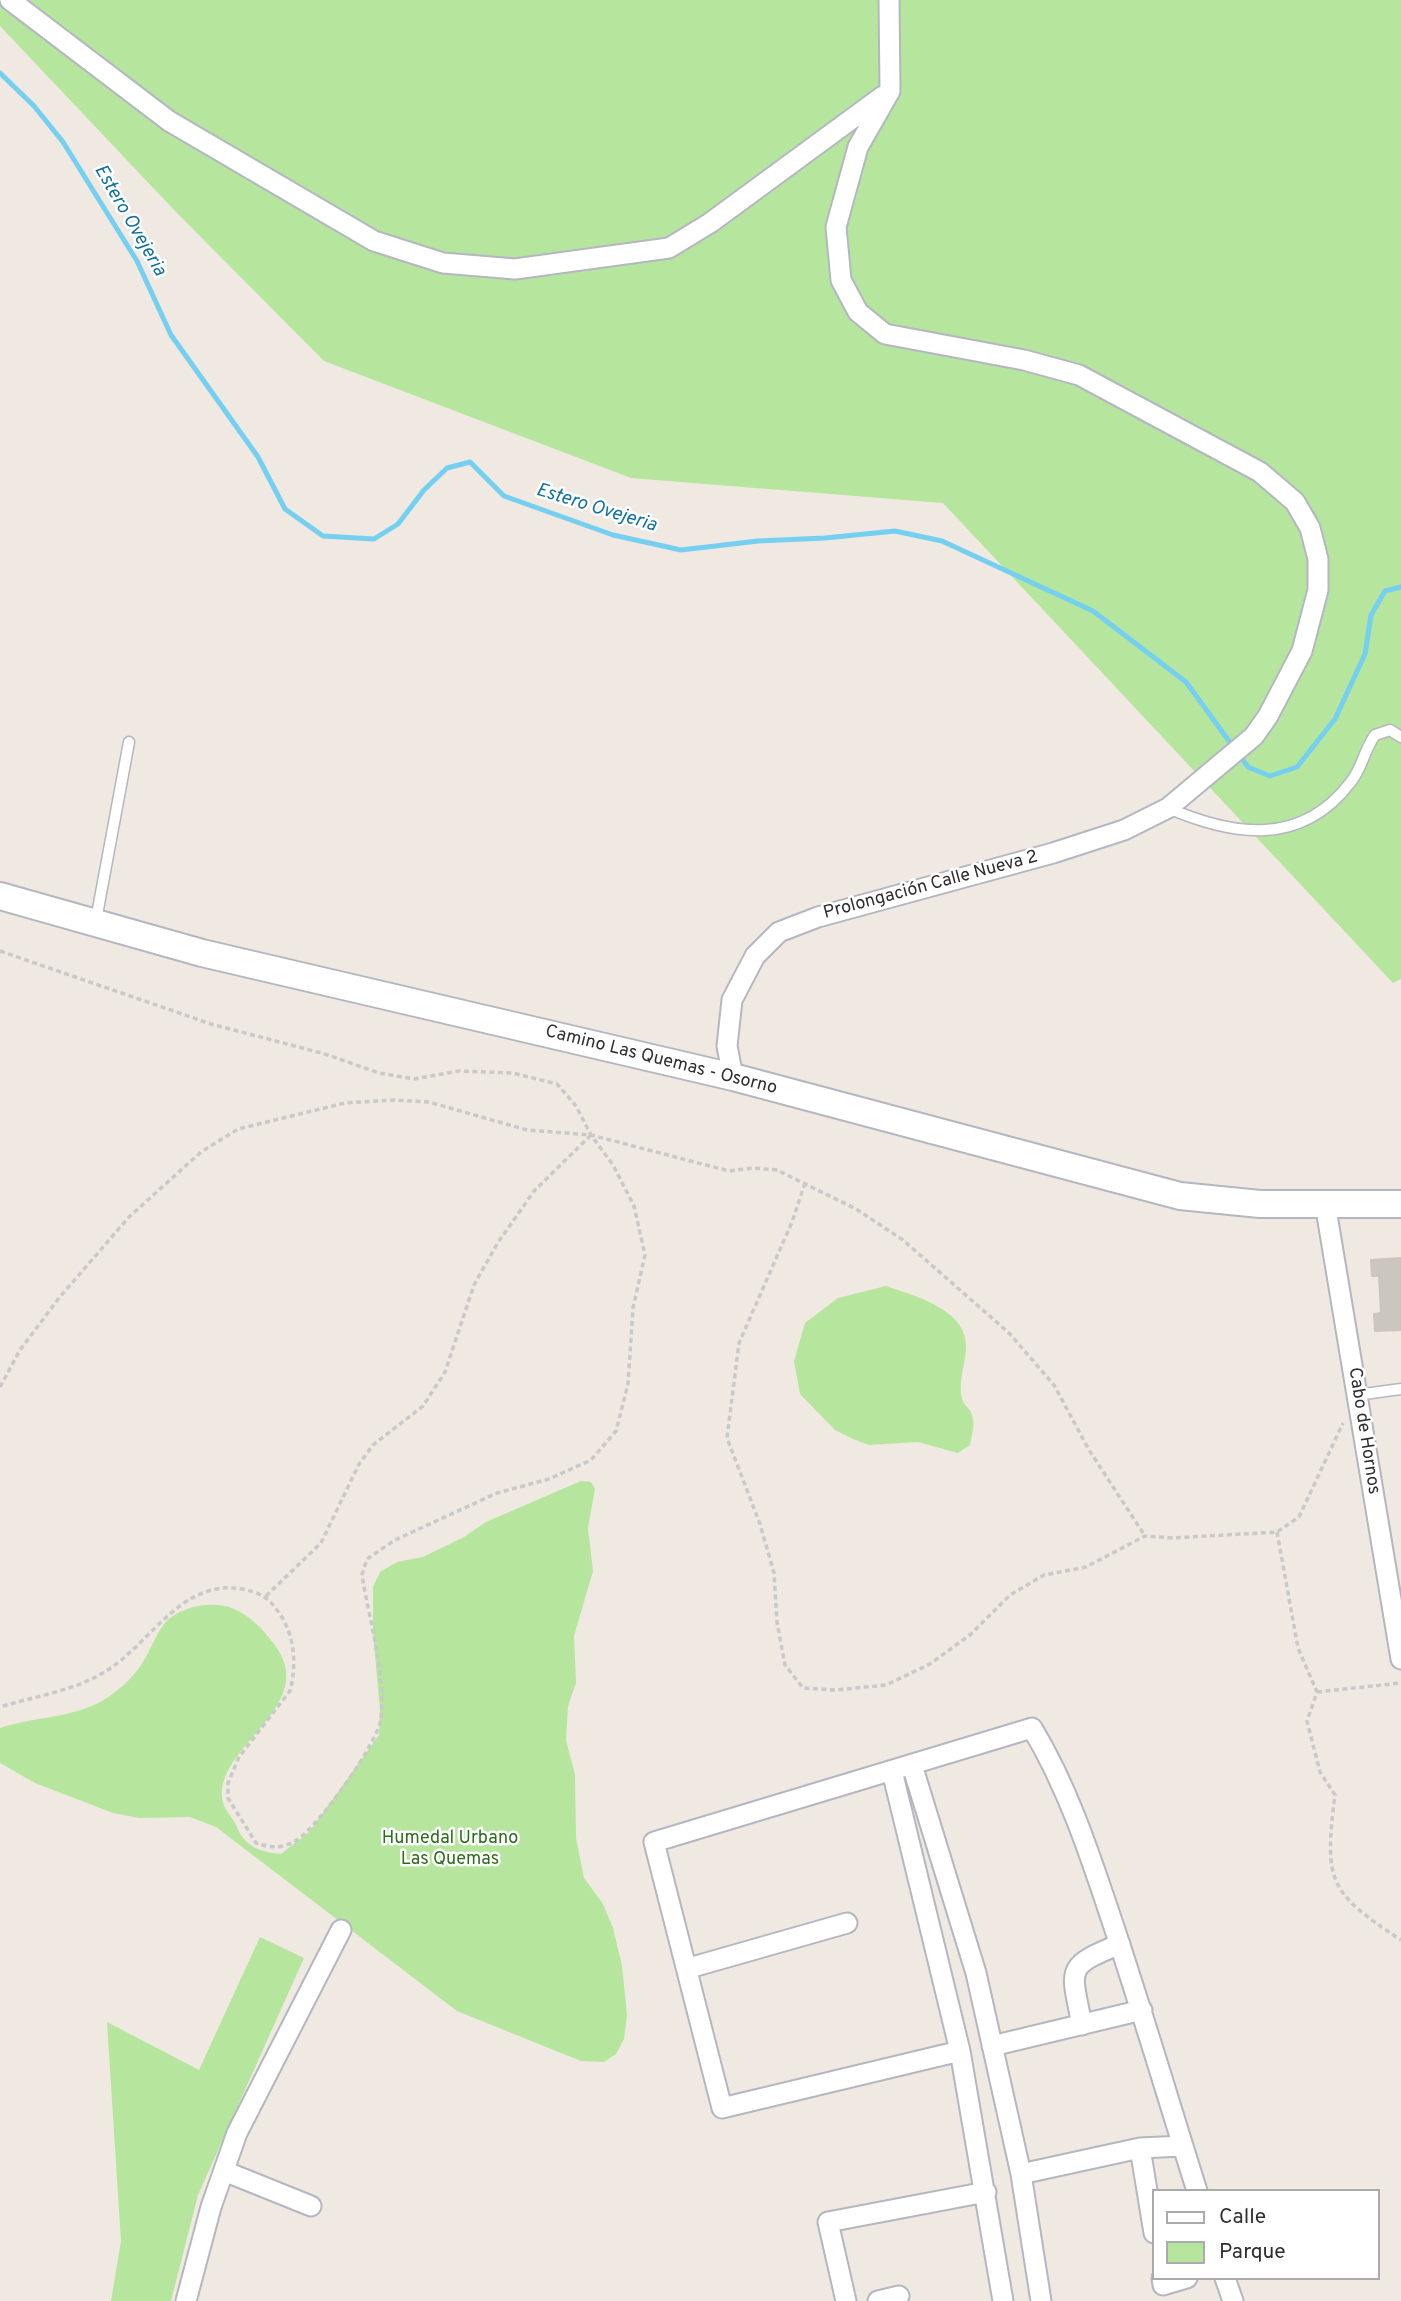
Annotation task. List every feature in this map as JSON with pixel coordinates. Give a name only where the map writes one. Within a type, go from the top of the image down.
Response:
[{"type":"main road","name":"Camino Las Quemas - Osorno","points":[[0,896],[216,956],[733,1077],[1180,1196],[1260,1204],[1401,1204]]},
{"type":"street","points":[[10,0],[169,121],[374,241],[443,263],[515,269],[669,248],[710,223],[890,91],[890,0]]},
{"type":"street","name":"Prolongación Calle Nueva 2","points":[[733,1077],[727,1039],[732,1000],[755,956],[779,932],[818,917],[1053,853],[1124,830],[1168,808],[1224,764],[1254,736],[1293,672],[1309,628],[1318,590],[1317,551],[1303,514],[1284,490],[1260,472],[1079,375],[1011,357],[884,334],[858,312],[841,280],[836,227],[858,147],[890,91]]},
{"type":"street","name":"Cabo de Hornos","points":[[1325,1203],[1401,1659]]},
{"type":"street","points":[[960,2052],[722,2108],[689,1968],[654,1842],[1032,1728],[1054,1764],[1120,1944],[1196,2189]]},
{"type":"street","points":[[912,1765],[976,1973],[1021,2174],[1041,2301]]},
{"type":"street","points":[[892,1770],[960,2052],[1003,2301]]},
{"type":"street","points":[[689,1968],[847,1923]]},
{"type":"street","points":[[186,2301],[237,2133],[341,1930]]},
{"type":"street","points":[[1082,2025],[1073,1980],[1076,1969],[1084,1959],[1120,1944]]},
{"type":"street","points":[[992,2046],[1142,2010]]},
{"type":"street","points":[[1021,2174],[1140,2147],[1183,2146]]},
{"type":"street","points":[[1140,2147],[1152,2221]]},
{"type":"street","points":[[224,2171],[311,2206]]},
{"type":"street","points":[[846,2301],[828,2222],[986,2192]]},
{"type":"street","points":[[1162,2280],[1163,2286],[1180,2280]]},
{"type":"street","points":[[1226,2280],[1233,2301]]},
{"type":"street","points":[[878,2301],[899,2295]]},
{"type":"lane","points":[[1168,808],[1229,830],[1261,831],[1292,825],[1318,813],[1341,794],[1360,769],[1375,735],[1390,730],[1401,737]]},
{"type":"lane","points":[[96,921],[130,741]]},
{"type":"lane","points":[[1357,1395],[1401,1390]]},
{"type":"path","points":[[0,951],[211,1024],[326,1054],[379,1073],[414,1079],[459,1071],[513,1073],[557,1083],[576,1106],[591,1135],[613,1165],[634,1206],[645,1255],[633,1308],[628,1384],[616,1431],[591,1460],[549,1479],[497,1493],[395,1540],[367,1559],[362,1574],[382,1696],[381,1720],[376,1737],[341,1790],[300,1839],[284,1847],[256,1843],[228,1798],[228,1783],[239,1757],[290,1691],[294,1675],[295,1658],[290,1637],[279,1612],[265,1596],[229,1588],[187,1601],[165,1618],[127,1657],[100,1675],[0,1707]]},
{"type":"path","points":[[0,1387],[20,1350],[43,1319],[129,1217],[201,1152],[238,1129],[345,1103],[396,1100],[429,1102],[527,1130],[591,1135],[730,1171],[753,1168],[777,1170],[856,1209],[903,1240],[1009,1333],[1054,1385],[1089,1450],[1145,1536]]},
{"type":"path","points":[[265,1596],[321,1543],[359,1464],[373,1445],[423,1406],[445,1372],[474,1285],[497,1244],[534,1191],[591,1135]]},
{"type":"path","points":[[805,1184],[792,1222],[739,1343],[727,1438],[760,1524],[774,1573],[777,1622],[785,1665],[803,1688],[836,1690],[886,1685],[930,1664],[971,1634],[1010,1595],[1044,1575],[1086,1567],[1145,1536],[1173,1538],[1277,1532],[1299,1517],[1357,1395]]},
{"type":"path","points":[[1277,1532],[1298,1648],[1317,1692],[1307,1721],[1320,1772],[1335,1795],[1329,1840],[1331,1876],[1357,1911],[1401,1940]]},
{"type":"path","points":[[1317,1692],[1401,1682]]},
{"type":"green space","points":[[0,0],[1401,0],[1401,979],[1393,983],[943,503],[631,478],[324,361],[175,211],[0,26]]},
{"type":"green space","points":[[886,1286],[938,1307],[959,1324],[965,1336],[961,1393],[971,1412],[973,1424],[970,1445],[958,1453],[918,1442],[869,1445],[835,1430],[800,1394],[794,1361],[805,1323],[838,1298]]},
{"type":"green space","name":"Humedal Urbano Las Quemas","points":[[581,1481],[591,1482],[595,1489],[588,1528],[593,1571],[574,1636],[576,1683],[568,1706],[566,1740],[575,1775],[576,1838],[584,1878],[603,1904],[613,1928],[622,1966],[627,2015],[624,2039],[616,2054],[604,2062],[581,2061],[457,2011],[216,1827],[190,1817],[139,1818],[113,1813],[35,1783],[0,1763],[0,1728],[91,1707],[119,1689],[133,1675],[161,1628],[171,1617],[197,1606],[226,1606],[251,1619],[274,1644],[285,1666],[285,1686],[277,1705],[264,1724],[235,1759],[225,1778],[222,1801],[248,1843],[266,1852],[281,1854],[309,1832],[379,1735],[373,1587],[380,1572],[397,1562],[423,1557],[464,1537],[486,1522]]},
{"type":"green space","points":[[260,1937],[304,1958],[198,2195],[171,2301],[111,2301],[121,2241],[107,2022],[199,2070]]},
{"type":"building","points":[[1401,1258],[1401,1330],[1375,1331],[1374,1314],[1381,1313],[1379,1276],[1372,1276],[1371,1260]]},
{"type":"waterway","name":"Estero Ovejeria","points":[[0,73],[34,106],[63,142],[137,261],[171,335],[258,457],[285,509],[323,536],[374,539],[398,524],[424,490],[447,468],[470,462],[504,496],[613,535],[681,550],[758,541],[895,531],[942,541],[1093,611],[1186,682],[1248,767],[1270,776],[1297,767],[1335,719],[1365,654],[1371,615],[1385,591],[1401,587]]}]
